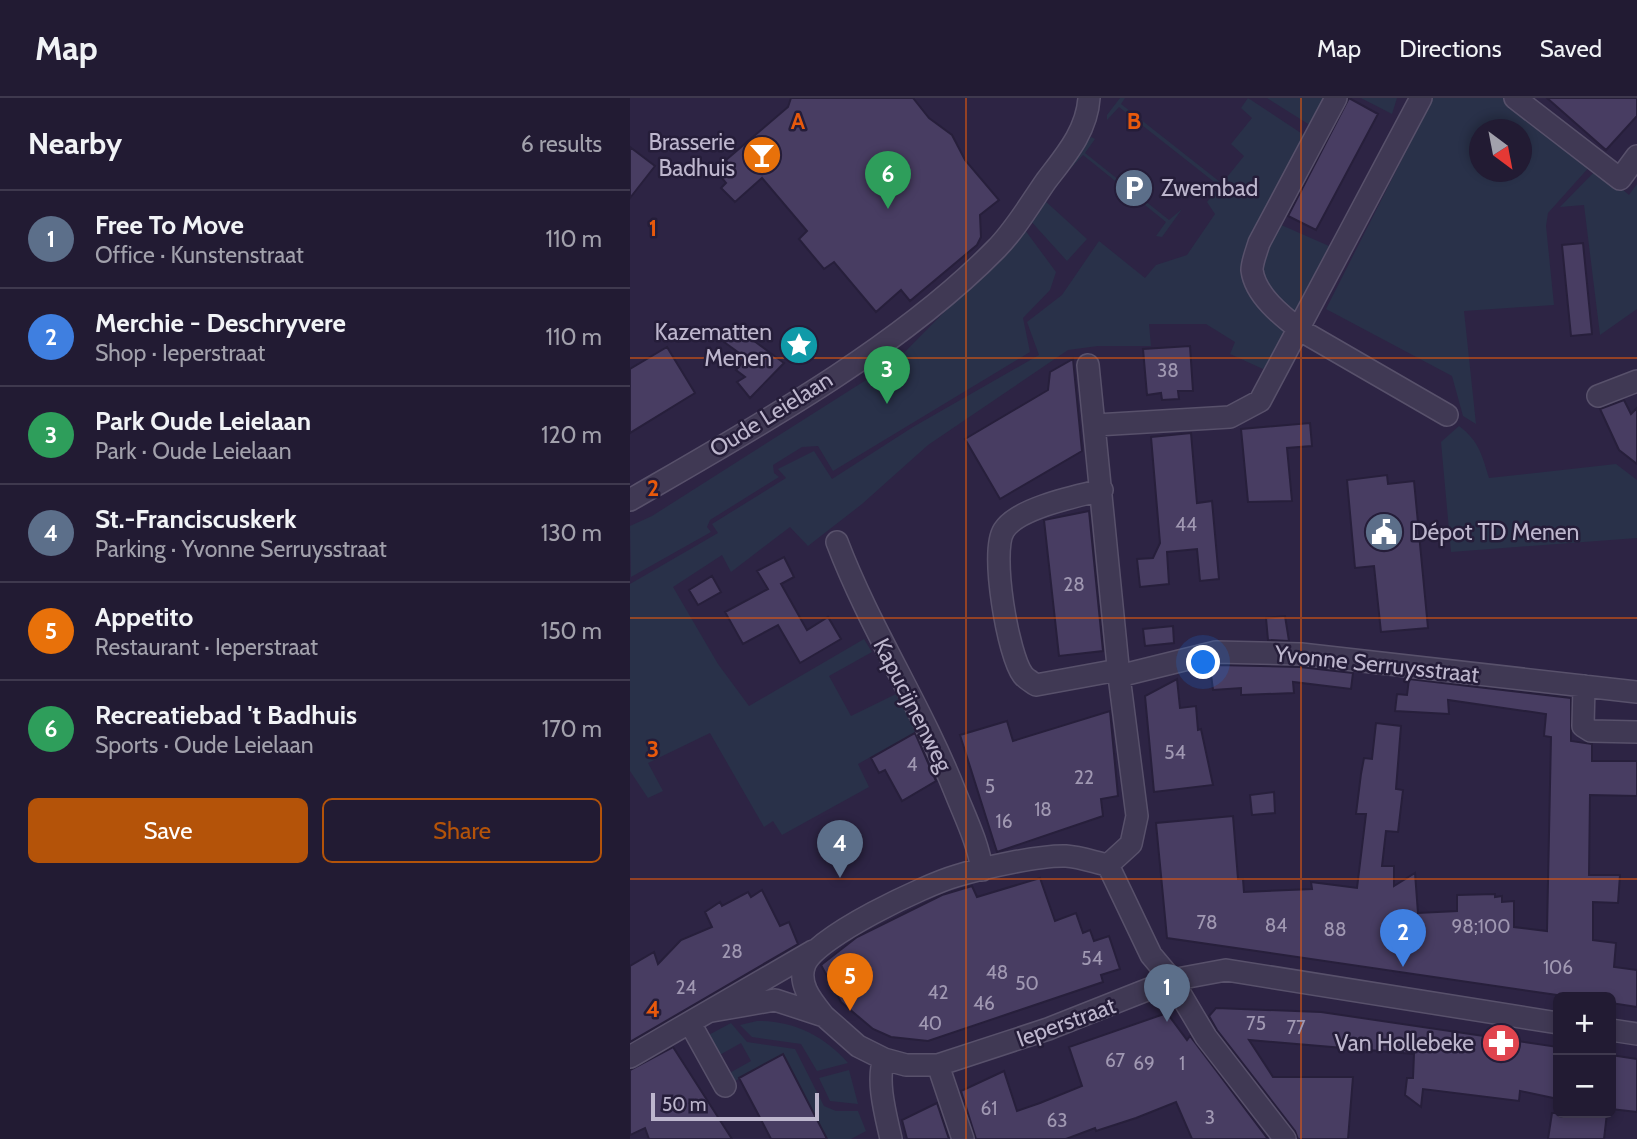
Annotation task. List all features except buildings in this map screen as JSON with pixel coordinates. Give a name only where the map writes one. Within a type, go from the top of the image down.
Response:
[{"type":"street","name":"Oude Leielaan","points":[[630,500],[860,358],[948,294],[998,247],[1071,148],[1085,122],[1088,98]]},
{"type":"street","points":[[1336,98],[1259,243],[1252,269],[1260,290],[1283,317],[1300,330],[1447,415]]},
{"type":"street","points":[[1096,425],[1230,417],[1260,401],[1285,359],[1421,98]]},
{"type":"street","points":[[1515,98],[1620,179],[1637,156]]},
{"type":"street","points":[[1088,365],[1096,425],[1118,673],[1137,817],[1131,844],[1108,865]]},
{"type":"street","points":[[1598,396],[1637,381]]},
{"type":"street","name":"Yvonne Serruysstraat","points":[[1102,490],[1045,504],[1004,528],[997,549],[996,569],[1015,657],[1023,675],[1036,685],[1118,673],[1216,652],[1301,654],[1637,692]]},
{"type":"street","name":"Kapucijnenweg","points":[[836,542],[859,600],[936,743],[971,827],[982,870]]},
{"type":"street","points":[[1584,686],[1583,726],[1591,731],[1637,732]]},
{"type":"street","points":[[824,1016],[809,998],[803,977],[805,964],[815,949],[852,925],[930,885],[982,870],[1065,856],[1108,865]]},
{"type":"street","points":[[1108,865],[1151,955],[1172,980],[1206,1037],[1285,1139]]},
{"type":"street","name":"Ieperstraat","points":[[630,1057],[815,949]]},
{"type":"street","name":"Ieperstraat","points":[[712,1011],[775,1000],[824,1016],[858,1046],[884,1059],[906,1065],[937,1065],[1048,1030],[1172,980],[1226,970],[1553,1022]]},
{"type":"street","points":[[690,1023],[725,1086]]},
{"type":"street","points":[[1616,1031],[1637,1034]]},
{"type":"street","points":[[884,1059],[884,1100],[891,1139]]},
{"type":"street","points":[[937,1065],[963,1139]]},
{"type":"shaded area","points":[[1120,98],[1125,98],[1121,104],[1220,182],[1218,185],[1119,107],[1107,120],[1107,115]]},
{"type":"shaded area","points":[[1248,98],[1307,137],[1249,252],[1288,333],[1263,369],[1230,354],[1235,342],[1206,324],[1149,324],[1151,346],[1098,346],[1068,350],[928,445],[862,504],[808,546],[790,527],[731,572],[722,555],[673,587],[718,664],[749,706],[864,639],[872,652],[829,676],[851,716],[896,694],[917,731],[858,764],[869,787],[782,835],[773,821],[764,827],[710,733],[648,763],[663,791],[648,798],[630,771],[630,584],[718,533],[712,524],[786,478],[778,469],[814,451],[832,479],[913,427],[1039,355],[1027,322],[1062,295],[1099,241],[1145,278],[1156,265],[1187,255],[1215,214],[1207,202],[1244,156],[1231,144],[1252,118],[1241,108]]},
{"type":"shaded area","points":[[1267,98],[1329,98],[1313,127]]},
{"type":"shaded area","points":[[1361,98],[1397,98],[1392,114]]},
{"type":"shaded area","points":[[1433,98],[1503,98],[1531,119],[1469,119],[1469,182],[1532,182],[1532,120],[1591,165],[1548,213],[1546,226],[1554,305],[1464,311],[1476,424],[1463,416],[1452,376],[1326,309]]},
{"type":"shaded area","points":[[1091,137],[1095,139],[1085,153],[1169,220],[1182,209],[1162,237],[1156,236],[1166,222],[1083,155],[1071,168],[1070,165]]},
{"type":"shaded area","points":[[1598,168],[1629,195],[1637,184],[1637,309],[1600,335],[1584,205],[1560,207]]},
{"type":"shaded area","points":[[1043,199],[1087,239],[1067,261],[1029,219]]},
{"type":"shaded area","points":[[1279,224],[1329,246],[1295,313],[1270,293],[1263,273],[1267,251]]},
{"type":"shaded area","points":[[1025,230],[1056,272],[1050,290],[1023,318],[1030,352],[833,471],[818,446],[802,447],[773,465],[774,473],[779,477],[710,520],[707,527],[711,532],[631,577],[630,526],[652,516],[896,361]]},
{"type":"shaded area","points":[[1459,426],[1482,455],[1489,478],[1616,464],[1637,480],[1637,538],[1451,552],[1441,442]]},
{"type":"shaded area","points":[[757,1021],[783,1023],[807,1032],[829,1045],[848,1063],[817,1071],[801,1044],[752,1037],[740,1025]]},
{"type":"shaded area","points":[[731,1023],[747,1042],[795,1049],[824,1106],[836,1111],[858,1111],[866,1131],[851,1139],[827,1139],[783,1055],[731,1083],[726,1075],[751,1061],[741,1043],[716,1057],[703,1038]]},
{"type":"shaded area","points":[[849,1070],[858,1104],[830,1101],[819,1078]]},
{"type":"place","name":"Brasserie Badhuis","points":[[762,155]]},
{"type":"place","name":"Zwembad","points":[[1134,188]]},
{"type":"place","name":"Recreatiebad 't Badhuis","points":[[888,209]]},
{"type":"place","name":"Kazematten Menen","points":[[799,345]]},
{"type":"place","name":"Park Oude Leielaan","points":[[887,404]]},
{"type":"place","name":"Dépot TD Menen","points":[[1384,532]]},
{"type":"place","name":"St.-Franciscuskerk","points":[[840,878]]},
{"type":"place","name":"Merchie - Deschryvere","points":[[1403,967]]},
{"type":"place","name":"Appetito","points":[[850,1011]]},
{"type":"place","name":"Free To Move","points":[[1167,1022]]},
{"type":"place","name":"Van Hollebeke","points":[[1501,1043]]}]
